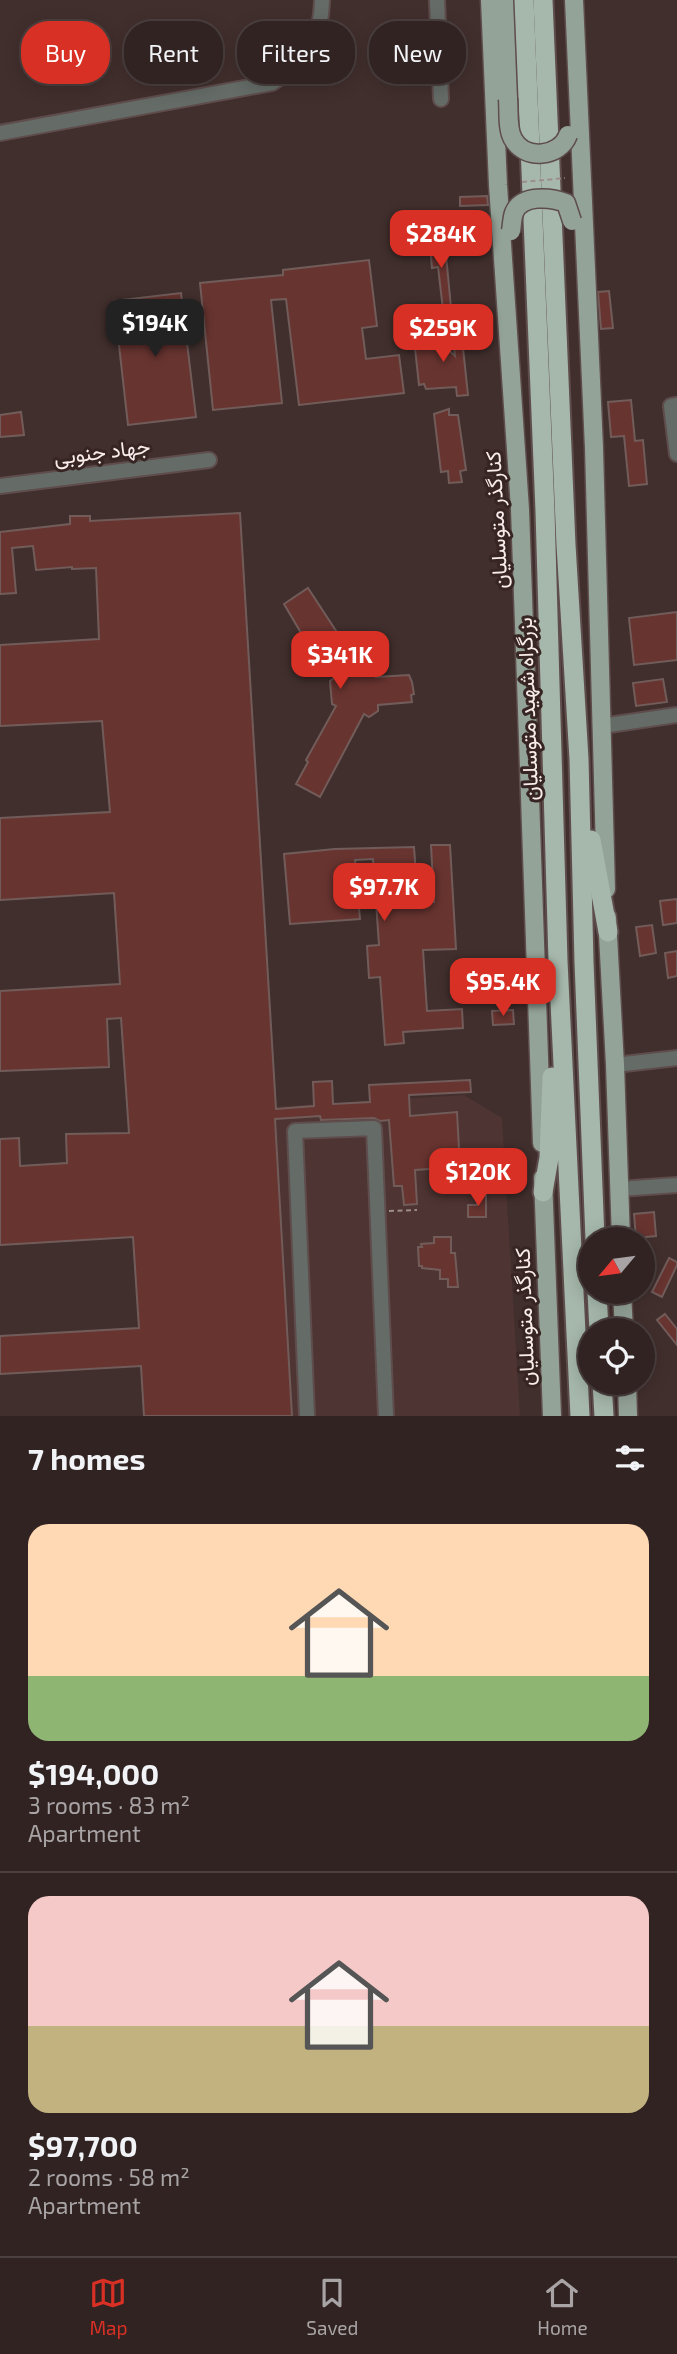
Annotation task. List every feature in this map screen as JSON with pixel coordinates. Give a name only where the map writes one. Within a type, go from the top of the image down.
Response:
[{"type":"highway","name":"بزرگراه شهید متوسلیان","points":[[524,0],[545,511],[558,961],[580,1416]]},
{"type":"highway","points":[[543,0],[566,545],[579,759],[595,1227]]},
{"type":"highway","points":[[579,759],[597,880],[608,932]]},
{"type":"highway","points":[[543,1192],[549,1158],[558,961]]},
{"type":"highway","points":[[603,1395],[604,1416]]},
{"type":"main road","name":"کنارگذر متوسلیان","points":[[490,0],[498,185],[520,496],[552,1416]]},
{"type":"main road","points":[[504,0],[511,136],[518,146],[542,155],[565,144],[568,135],[563,0]]},
{"type":"main road","points":[[574,0],[600,623],[601,726],[621,1227]]},
{"type":"main road","points":[[520,496],[511,231],[513,214],[519,205],[543,198],[566,203],[572,222],[590,565],[600,623]]},
{"type":"main road","points":[[627,1395],[628,1416]]},
{"type":"street","points":[[0,133],[272,83],[294,69],[315,43],[322,0]]},
{"type":"street","points":[[437,0],[441,99]]},
{"type":"street","points":[[677,405],[671,406],[677,454]]},
{"type":"street","name":"جهاد جنوبی","points":[[0,486],[209,460]]},
{"type":"street","points":[[601,726],[677,715]]},
{"type":"street","points":[[615,1065],[677,1058]]},
{"type":"street","points":[[307,1416],[295,1131],[374,1128],[386,1416]]},
{"type":"street","points":[[619,1189],[677,1185]]},
{"type":"path","points":[[522,182],[565,178]]},
{"type":"path","points":[[377,1211],[417,1210]]},
{"type":"shaded area","points":[[464,1095],[502,1118],[520,1416],[223,1416],[206,1111]]},
{"type":"building","points":[[487,196],[488,205],[460,206],[460,197]]},
{"type":"building","points":[[444,234],[452,318],[444,318],[438,267],[432,268],[429,236]]},
{"type":"building","points":[[369,260],[377,326],[362,328],[366,359],[399,355],[404,393],[299,405],[286,299],[271,300],[282,403],[213,410],[200,283],[283,275],[283,270]]},
{"type":"building","points":[[609,291],[613,328],[601,329],[598,292]]},
{"type":"building","points":[[181,293],[196,417],[128,425],[114,301]]},
{"type":"building","points":[[460,320],[468,395],[457,396],[456,387],[426,389],[424,384],[419,385],[415,348],[420,348],[422,340],[437,339],[455,356],[451,321]]},
{"type":"building","points":[[631,400],[635,441],[643,440],[647,484],[629,486],[624,436],[611,437],[608,402]]},
{"type":"building","points":[[449,409],[449,415],[458,415],[466,470],[460,471],[462,482],[449,483],[448,471],[441,472],[434,414]]},
{"type":"building","points":[[21,412],[24,435],[0,437],[0,415]]},
{"type":"building","points":[[240,513],[276,1109],[314,1106],[313,1082],[332,1081],[333,1104],[370,1102],[369,1085],[470,1080],[471,1092],[409,1095],[410,1116],[457,1112],[460,1167],[415,1170],[417,1204],[404,1205],[402,1186],[394,1186],[389,1120],[321,1120],[320,1116],[275,1119],[292,1416],[144,1416],[141,1366],[0,1374],[0,1336],[139,1328],[133,1237],[0,1245],[0,1139],[19,1138],[20,1166],[67,1163],[66,1134],[129,1133],[121,1018],[107,1019],[109,1067],[0,1071],[0,991],[120,984],[114,893],[0,900],[0,818],[110,812],[102,721],[0,726],[0,645],[99,639],[96,568],[36,570],[33,546],[12,548],[16,593],[0,594],[0,532],[70,524],[70,516],[90,516],[90,521]]},
{"type":"building","points":[[308,588],[361,669],[366,666],[376,671],[376,677],[409,675],[414,694],[411,695],[412,702],[378,705],[378,711],[369,717],[364,714],[320,797],[296,784],[336,706],[332,704],[330,681],[334,678],[310,641],[307,643],[284,604]]},
{"type":"building","points":[[677,612],[677,660],[634,665],[629,618]]},
{"type":"building","points":[[663,679],[667,702],[636,706],[633,683]]},
{"type":"building","points":[[431,845],[450,845],[456,949],[423,950],[427,1011],[462,1009],[463,1028],[403,1032],[404,1043],[385,1045],[380,977],[369,978],[367,946],[379,945],[373,859],[355,860],[360,919],[290,924],[284,854],[335,849],[414,847],[418,902],[434,902]]},
{"type":"building","points":[[677,899],[677,923],[663,925],[660,901]]},
{"type":"building","points":[[652,925],[656,953],[640,956],[636,927]]},
{"type":"building","points":[[677,951],[677,976],[668,978],[665,953]]},
{"type":"building","points":[[513,1010],[514,1024],[493,1025],[492,1011]]},
{"type":"building","points":[[477,1195],[486,1195],[486,1217],[468,1217],[468,1205],[477,1205]]},
{"type":"building","points":[[654,1212],[656,1236],[655,1227],[635,1227],[634,1214]]},
{"type":"building","points":[[434,1237],[451,1237],[451,1253],[455,1253],[458,1287],[448,1287],[448,1279],[440,1279],[440,1270],[419,1266],[418,1247],[422,1247],[421,1244],[434,1243]]},
{"type":"building","points":[[669,1258],[677,1262],[662,1297],[655,1294],[655,1286]]},
{"type":"building","points":[[665,1314],[677,1329],[677,1345],[657,1320]]}]
